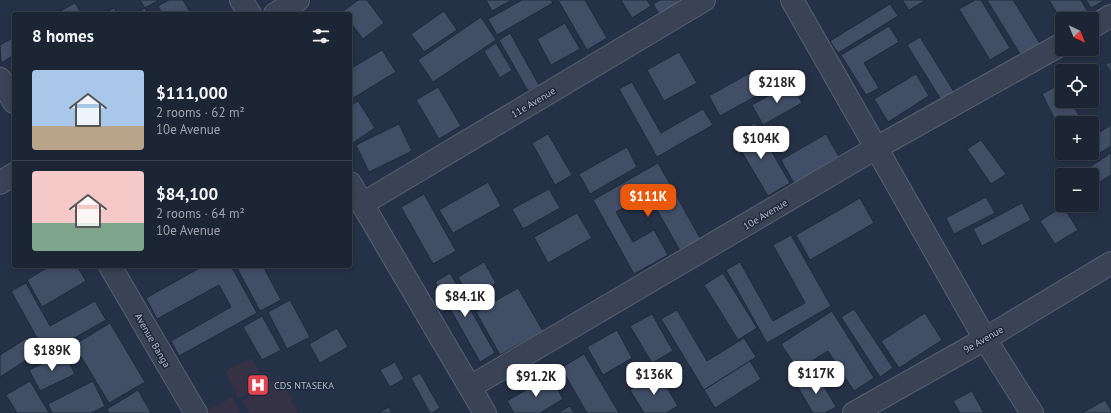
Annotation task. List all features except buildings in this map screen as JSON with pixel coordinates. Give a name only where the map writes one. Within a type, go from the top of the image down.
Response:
[{"type":"street","points":[[241,0],[249,12]]},
{"type":"street","points":[[278,12],[298,0]]},
{"type":"street","name":"11e Avenue","points":[[362,204],[704,0]]},
{"type":"street","points":[[792,0],[985,339],[1032,413]]},
{"type":"street","points":[[1099,23],[1111,16]]},
{"type":"street","name":"10e Avenue","points":[[470,387],[876,148],[1055,48]]},
{"type":"street","points":[[0,79],[12,99]]},
{"type":"street","points":[[0,182],[12,175]]},
{"type":"street","points":[[352,186],[485,413]]},
{"type":"street","name":"9e Avenue","points":[[854,413],[985,339],[1111,263]]},
{"type":"street","name":"Avenue Banga","points":[[111,268],[196,413]]},
{"type":"shaded area","name":"CDS NTASEKA","points":[[252,358],[266,384],[280,377],[298,413],[249,413],[242,401],[258,392],[260,397],[266,394],[262,386],[238,398],[225,371]]},
{"type":"shaded area","points":[[233,397],[240,413],[202,413]]},
{"type":"place","name":"CDS NTASEKA","points":[[258,385]]}]
